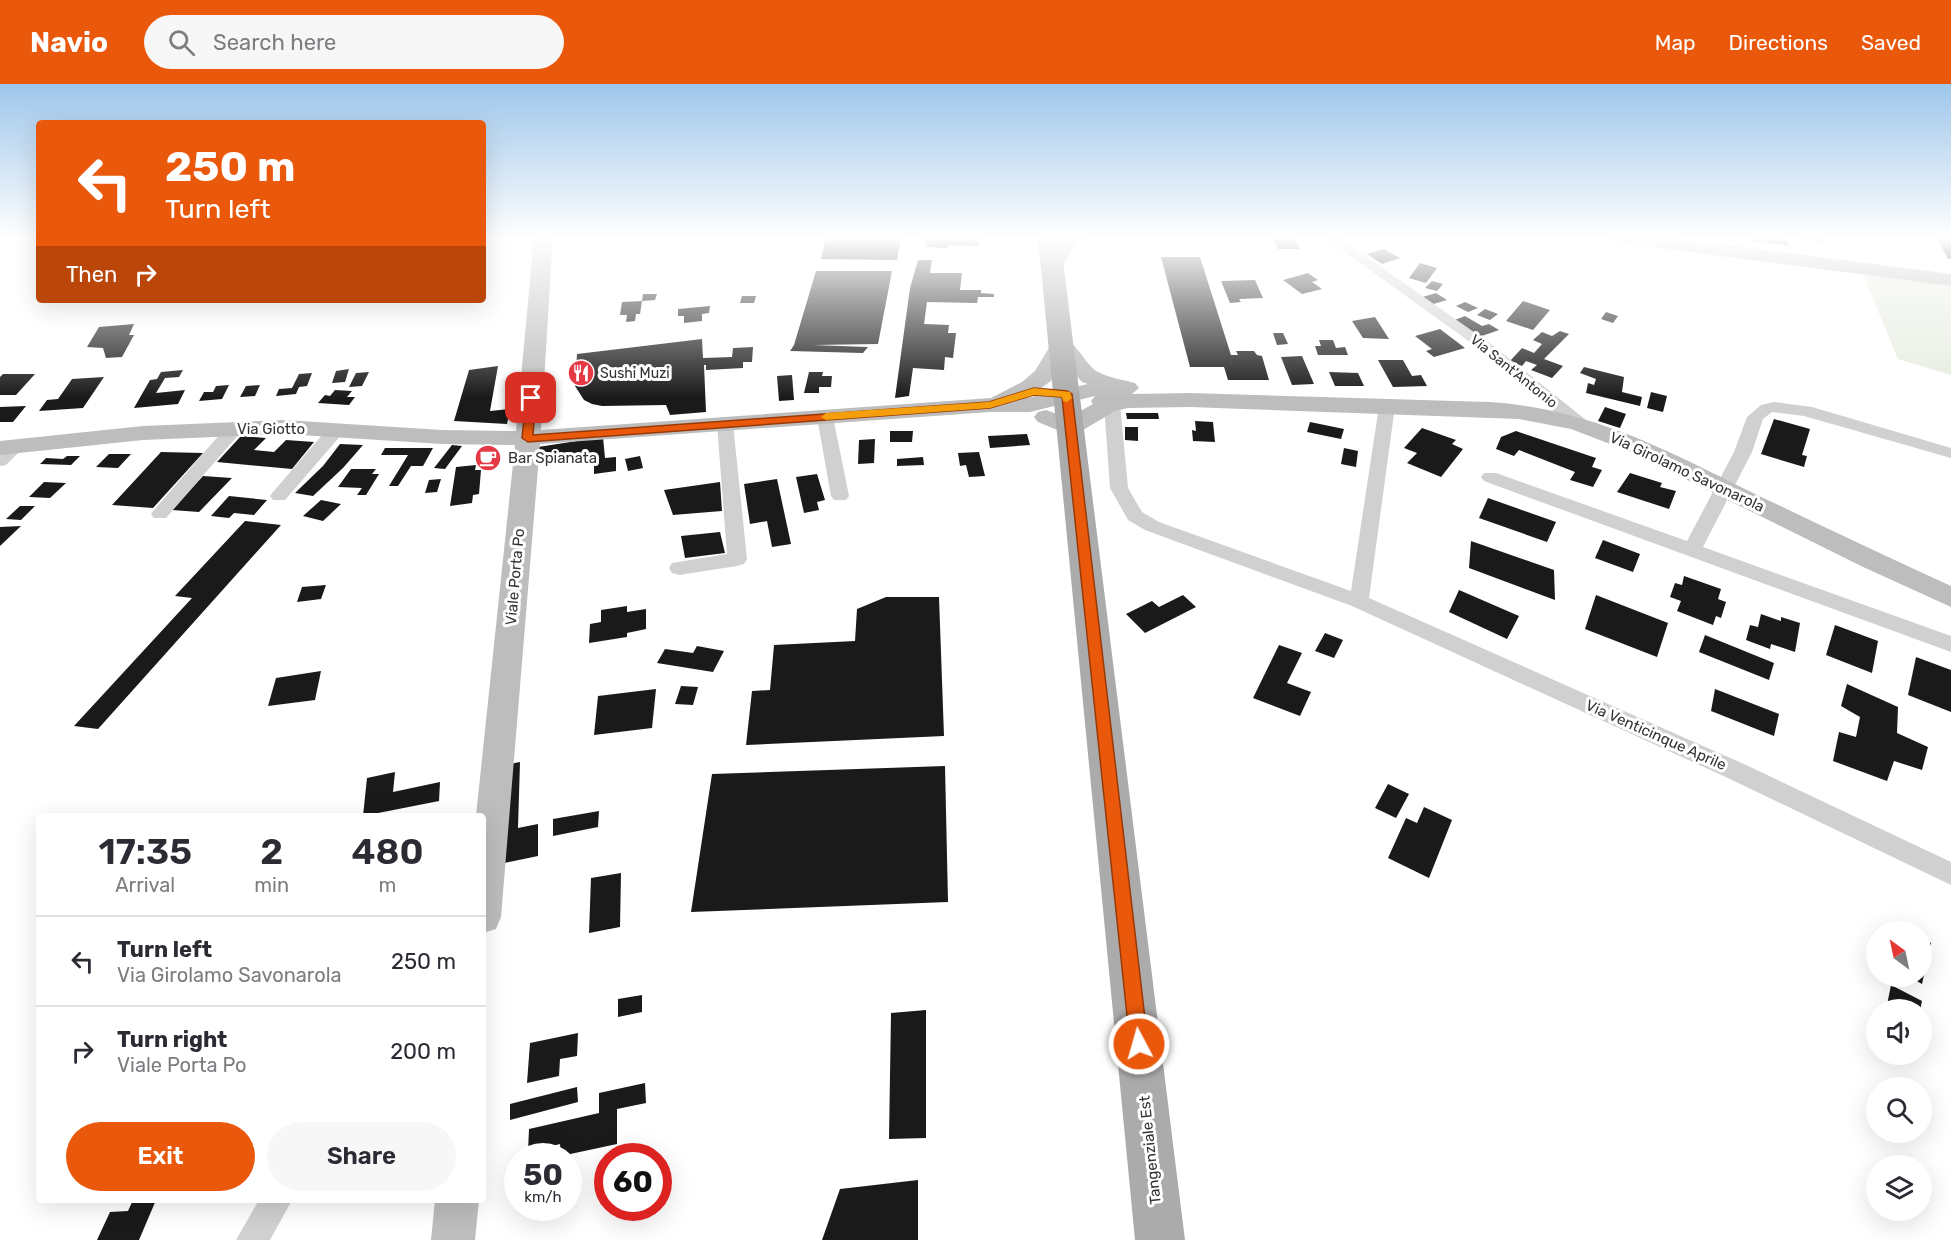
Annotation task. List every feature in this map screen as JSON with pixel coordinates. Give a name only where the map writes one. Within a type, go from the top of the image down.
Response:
[{"type":"main road","name":"Tangenziale Est","points":[[1053,291],[1067,394],[1160,1240]]},
{"type":"street","name":"Viale Porta Po","points":[[486,885],[528,438],[539,291]]},
{"type":"street","name":"Via Sant'Antonio","points":[[1407,291],[1486,347],[1580,424]]},
{"type":"street","name":"Via Girolamo Savonarola","points":[[1002,403],[1041,379],[1051,369],[1059,346],[1090,377],[1125,398]]},
{"type":"street","name":"Via Girolamo Savonarola","points":[[528,438],[1002,403],[1044,402],[1067,394],[1089,400],[1125,398],[1500,409],[1533,413],[1580,424],[1644,448],[1874,562],[1951,597]]},
{"type":"street","name":"Via Girolamo Savonarola","points":[[1002,403],[1052,418],[1069,428],[1125,398]]},
{"type":"street","name":"Via Venticinque Aprile","points":[[1125,398],[1119,488],[1135,516],[1152,526],[1359,601],[1738,772],[1951,873]]},
{"type":"street","points":[[1359,601],[1388,406]]},
{"type":"street","points":[[1692,550],[1743,452],[1755,417],[1767,408],[1806,411],[1951,453]]},
{"type":"street","points":[[825,417],[840,496]]},
{"type":"street","points":[[679,568],[737,560],[725,424]]},
{"type":"street","name":"Via Giotto","points":[[5,452],[143,433],[284,427],[442,436],[528,438]]},
{"type":"street","points":[[160,514],[234,429]]},
{"type":"street","points":[[279,496],[336,430]]},
{"type":"street","points":[[1490,477],[1951,644]]},
{"type":"street","points":[[252,1240],[275,1203]]},
{"type":"street","points":[[453,1240],[457,1203]]},
{"type":"shaded area","points":[[1870,291],[1951,291],[1951,375],[1898,359]]},
{"type":"building","points":[[810,291],[888,291],[878,344],[813,345],[868,347],[863,353],[790,351],[794,345]]},
{"type":"building","points":[[910,291],[981,291],[981,293],[994,294],[994,297],[978,297],[977,303],[927,302],[924,324],[949,325],[948,333],[956,333],[953,358],[945,357],[944,370],[913,368],[909,396],[895,398]]},
{"type":"building","points":[[1170,291],[1211,291],[1231,355],[1238,355],[1236,351],[1254,351],[1257,355],[1262,356],[1269,380],[1228,380],[1224,367],[1190,367]]},
{"type":"building","points":[[1225,291],[1260,291],[1263,298],[1239,299],[1241,302],[1230,303]]},
{"type":"building","points":[[1298,291],[1314,291],[1302,294]]},
{"type":"building","points":[[1436,293],[1447,300],[1430,305],[1419,298]]},
{"type":"building","points":[[643,294],[657,294],[655,300],[642,301]]},
{"type":"building","points":[[742,296],[756,296],[754,303],[740,303]]},
{"type":"building","points":[[642,301],[640,314],[636,314],[635,321],[626,322],[627,315],[620,315],[622,302]]},
{"type":"building","points":[[1523,301],[1550,310],[1533,330],[1506,321]]},
{"type":"building","points":[[1465,302],[1478,308],[1468,312],[1456,306]]},
{"type":"building","points":[[710,306],[709,313],[702,314],[702,321],[684,323],[684,316],[678,316],[678,309]]},
{"type":"building","points":[[1485,309],[1498,314],[1490,320],[1477,315]]},
{"type":"building","points":[[1606,312],[1618,316],[1613,323],[1601,319]]},
{"type":"building","points":[[1465,316],[1482,326],[1489,324],[1499,330],[1479,337],[1452,321]]},
{"type":"building","points":[[1375,317],[1389,339],[1363,338],[1352,321]]},
{"type":"building","points":[[134,324],[129,335],[134,335],[122,357],[106,358],[103,348],[87,347],[99,327]]},
{"type":"building","points":[[1440,329],[1465,348],[1434,357],[1426,351],[1432,349],[1415,336]]},
{"type":"building","points":[[1560,331],[1569,334],[1544,359],[1563,366],[1552,378],[1531,370],[1537,365],[1526,361],[1522,366],[1510,361],[1522,348],[1534,353],[1542,344],[1533,340],[1542,332],[1552,336]]},
{"type":"building","points":[[1273,333],[1283,333],[1288,344],[1277,345]]},
{"type":"building","points":[[702,339],[703,358],[732,357],[733,348],[753,347],[752,362],[743,362],[743,368],[706,370],[706,365],[704,365],[706,412],[670,415],[666,405],[602,406],[584,400],[575,386],[577,354]]},
{"type":"building","points":[[1319,340],[1333,340],[1336,348],[1345,347],[1348,355],[1318,355],[1315,346],[1321,346]]},
{"type":"building","points":[[1302,356],[1314,384],[1292,385],[1281,357]]},
{"type":"building","points":[[1378,360],[1403,360],[1412,376],[1421,375],[1427,386],[1393,387]]},
{"type":"building","points":[[498,366],[490,411],[510,409],[507,424],[454,421],[469,370]]},
{"type":"building","points":[[1584,367],[1624,377],[1622,392],[1642,397],[1640,406],[1586,393],[1588,383],[1594,385],[1596,379],[1580,373]]},
{"type":"building","points":[[349,369],[345,382],[332,383],[336,371]]},
{"type":"building","points":[[183,370],[179,377],[165,378],[156,393],[185,390],[178,404],[134,408],[150,380],[157,379],[161,372]]},
{"type":"building","points":[[369,372],[362,386],[349,387],[356,373]]},
{"type":"building","points":[[809,372],[823,372],[822,376],[832,376],[831,387],[819,387],[819,393],[804,393]]},
{"type":"building","points":[[1329,372],[1358,373],[1364,386],[1335,386]]},
{"type":"building","points":[[312,373],[307,386],[299,387],[296,394],[276,396],[279,389],[292,388],[299,374]]},
{"type":"building","points":[[3,374],[35,374],[16,395],[0,395],[0,377]]},
{"type":"building","points":[[792,375],[794,400],[779,401],[777,376]]},
{"type":"building","points":[[104,377],[83,408],[39,411],[47,400],[58,399],[72,379]]},
{"type":"building","points":[[229,385],[222,399],[199,401],[204,392],[213,392],[216,386]]},
{"type":"building","points":[[260,385],[255,396],[240,397],[246,386]]},
{"type":"building","points":[[335,390],[352,391],[347,397],[355,397],[349,405],[318,403],[325,395],[330,396]]},
{"type":"building","points":[[1651,392],[1667,396],[1663,412],[1647,408]]},
{"type":"building","points":[[26,406],[13,422],[0,422],[0,407]]},
{"type":"building","points":[[1605,407],[1626,414],[1620,428],[1598,421]]},
{"type":"building","points":[[1126,413],[1158,413],[1159,419],[1127,419]]},
{"type":"building","points":[[1774,419],[1810,429],[1802,455],[1807,456],[1804,467],[1761,454]]},
{"type":"building","points":[[1195,421],[1213,422],[1215,442],[1193,441],[1192,430],[1196,431]]},
{"type":"building","points":[[1310,422],[1344,429],[1341,439],[1307,432]]},
{"type":"building","points":[[1125,427],[1138,427],[1138,441],[1125,440]]},
{"type":"building","points":[[1422,428],[1456,440],[1452,444],[1463,449],[1441,477],[1407,463],[1417,453],[1404,448]]},
{"type":"building","points":[[890,431],[913,431],[912,442],[890,442]]},
{"type":"building","points":[[1516,431],[1596,458],[1592,467],[1602,470],[1593,487],[1570,480],[1575,472],[1519,450],[1514,456],[1496,449],[1501,437]]},
{"type":"building","points":[[1027,434],[1030,445],[990,448],[988,436]]},
{"type":"building","points":[[241,436],[266,438],[254,450],[274,452],[286,440],[314,442],[292,469],[217,462]]},
{"type":"building","points":[[603,437],[605,458],[616,457],[616,471],[594,474],[594,453],[538,462],[538,447]]},
{"type":"building","points":[[875,439],[874,463],[858,464],[859,440]]},
{"type":"building","points":[[340,444],[363,445],[343,468],[313,496],[295,493],[323,466]]},
{"type":"building","points":[[452,445],[462,446],[445,469],[434,468]]},
{"type":"building","points":[[385,448],[433,448],[423,466],[411,466],[398,486],[389,486],[408,455],[381,455]]},
{"type":"building","points":[[1344,448],[1358,451],[1356,467],[1341,464]]},
{"type":"building","points":[[161,452],[203,453],[153,508],[112,505]]},
{"type":"building","points":[[979,452],[985,476],[969,477],[966,465],[960,466],[958,453]]},
{"type":"building","points":[[109,454],[131,454],[118,468],[96,467]]},
{"type":"building","points":[[67,456],[80,456],[71,465],[40,464],[46,458],[63,459]]},
{"type":"building","points":[[640,456],[643,468],[628,471],[625,459]]},
{"type":"building","points":[[923,457],[924,465],[897,466],[897,459]]},
{"type":"building","points":[[476,465],[475,470],[481,470],[479,494],[473,495],[472,503],[450,506],[456,467]]},
{"type":"building","points":[[351,469],[376,469],[372,474],[379,474],[366,495],[357,495],[362,488],[338,487]]},
{"type":"building","points":[[1630,473],[1662,483],[1660,487],[1676,491],[1669,509],[1617,492]]},
{"type":"building","points":[[817,474],[825,500],[817,502],[819,510],[804,513],[796,477]]},
{"type":"building","points":[[203,476],[232,478],[199,512],[172,510]]},
{"type":"building","points":[[441,479],[437,492],[425,493],[429,480]]},
{"type":"building","points":[[777,479],[791,544],[772,547],[767,521],[750,524],[744,484]]},
{"type":"building","points":[[44,482],[66,483],[50,498],[29,497]]},
{"type":"building","points":[[720,482],[722,511],[673,515],[664,490]]},
{"type":"building","points":[[229,496],[267,500],[254,515],[234,513],[229,518],[211,516]]},
{"type":"building","points":[[1488,498],[1556,522],[1547,542],[1479,518]]},
{"type":"building","points":[[321,500],[341,504],[323,521],[303,516]]},
{"type":"building","points":[[20,506],[35,506],[21,520],[6,519]]},
{"type":"building","points":[[245,521],[281,525],[98,729],[74,726],[192,598],[175,596]]},
{"type":"building","points":[[21,526],[0,546],[0,527]]},
{"type":"building","points":[[720,532],[725,553],[685,558],[681,536]]},
{"type":"building","points":[[1603,540],[1640,554],[1633,572],[1595,558]]},
{"type":"building","points":[[1471,541],[1554,570],[1555,600],[1469,568]]},
{"type":"building","points":[[1684,576],[1721,589],[1718,599],[1726,602],[1721,618],[1716,616],[1713,625],[1677,611],[1681,601],[1670,597],[1675,583],[1682,585]]},
{"type":"building","points":[[326,585],[321,599],[297,602],[302,587]]},
{"type":"building","points":[[1459,590],[1519,616],[1507,639],[1449,612]]},
{"type":"building","points":[[1183,595],[1196,607],[1145,633],[1126,614],[1152,601],[1159,607]]},
{"type":"building","points":[[1596,595],[1668,623],[1657,657],[1585,629]]},
{"type":"building","points":[[886,597],[939,597],[944,736],[746,745],[752,691],[770,690],[774,645],[855,641],[857,609]]},
{"type":"building","points":[[627,606],[627,612],[646,609],[646,629],[627,633],[627,637],[589,643],[590,624],[601,622],[601,610]]},
{"type":"building","points":[[1761,614],[1781,621],[1781,617],[1800,623],[1795,652],[1771,644],[1770,649],[1746,640],[1750,625],[1758,627]]},
{"type":"building","points":[[1835,625],[1878,641],[1872,673],[1826,655]]},
{"type":"building","points":[[1325,633],[1343,640],[1334,658],[1315,651]]},
{"type":"building","points":[[1705,635],[1774,663],[1769,680],[1699,652]]},
{"type":"building","points":[[1279,645],[1302,653],[1287,683],[1311,692],[1300,716],[1253,698]]},
{"type":"building","points":[[697,646],[724,651],[713,672],[657,663],[665,649],[693,653]]},
{"type":"building","points":[[1916,657],[1951,670],[1951,712],[1908,695]]},
{"type":"building","points":[[321,671],[315,700],[268,706],[276,678]]},
{"type":"building","points":[[1847,684],[1898,707],[1897,733],[1928,747],[1922,770],[1894,761],[1887,781],[1833,761],[1839,732],[1856,737],[1860,717],[1841,706]]},
{"type":"building","points":[[681,686],[698,687],[693,705],[675,704]]},
{"type":"building","points":[[656,689],[652,728],[594,735],[598,696]]},
{"type":"building","points":[[1715,689],[1779,714],[1774,736],[1711,711]]},
{"type":"building","points":[[520,762],[518,828],[538,824],[538,856],[495,865],[499,766]]},
{"type":"building","points":[[945,766],[948,902],[691,912],[712,774]]},
{"type":"building","points":[[395,772],[393,792],[440,782],[439,801],[378,813],[363,813],[367,778]]},
{"type":"building","points":[[1388,784],[1409,794],[1396,818],[1375,808]]},
{"type":"building","points":[[1424,807],[1452,820],[1429,878],[1388,858],[1406,818],[1417,823]]},
{"type":"building","points":[[599,811],[598,827],[553,836],[553,819]]},
{"type":"building","points":[[621,873],[620,927],[589,933],[591,878]]},
{"type":"building","points":[[1891,987],[1895,987],[1918,999],[1888,999]]},
{"type":"building","points":[[642,995],[642,1012],[618,1017],[618,999]]},
{"type":"building","points":[[926,1010],[926,1138],[889,1139],[891,1013]]},
{"type":"building","points":[[578,1033],[577,1056],[560,1059],[559,1076],[527,1083],[530,1043]]},
{"type":"building","points":[[645,1083],[646,1103],[617,1109],[617,1143],[594,1143],[594,1149],[582,1152],[582,1143],[528,1143],[529,1129],[599,1113],[599,1093]]},
{"type":"building","points":[[577,1087],[578,1102],[510,1120],[510,1104]]},
{"type":"building","points":[[918,1180],[918,1240],[822,1240],[840,1189]]},
{"type":"building","points":[[132,1203],[155,1203],[139,1240],[97,1240],[110,1212],[128,1211]]},
{"type":"slow traffic","points":[[826,417],[990,405],[1010,397],[1034,392],[1067,394],[1067,398]]},
{"type":"place","name":"Sushi Muzi","points":[[581,373]]},
{"type":"place","name":"Bar Spianata","points":[[488,458]]},
{"type":"route","points":[[531,398],[528,438],[990,405],[1010,397],[1034,392],[1067,394],[1139,1044]]}]
